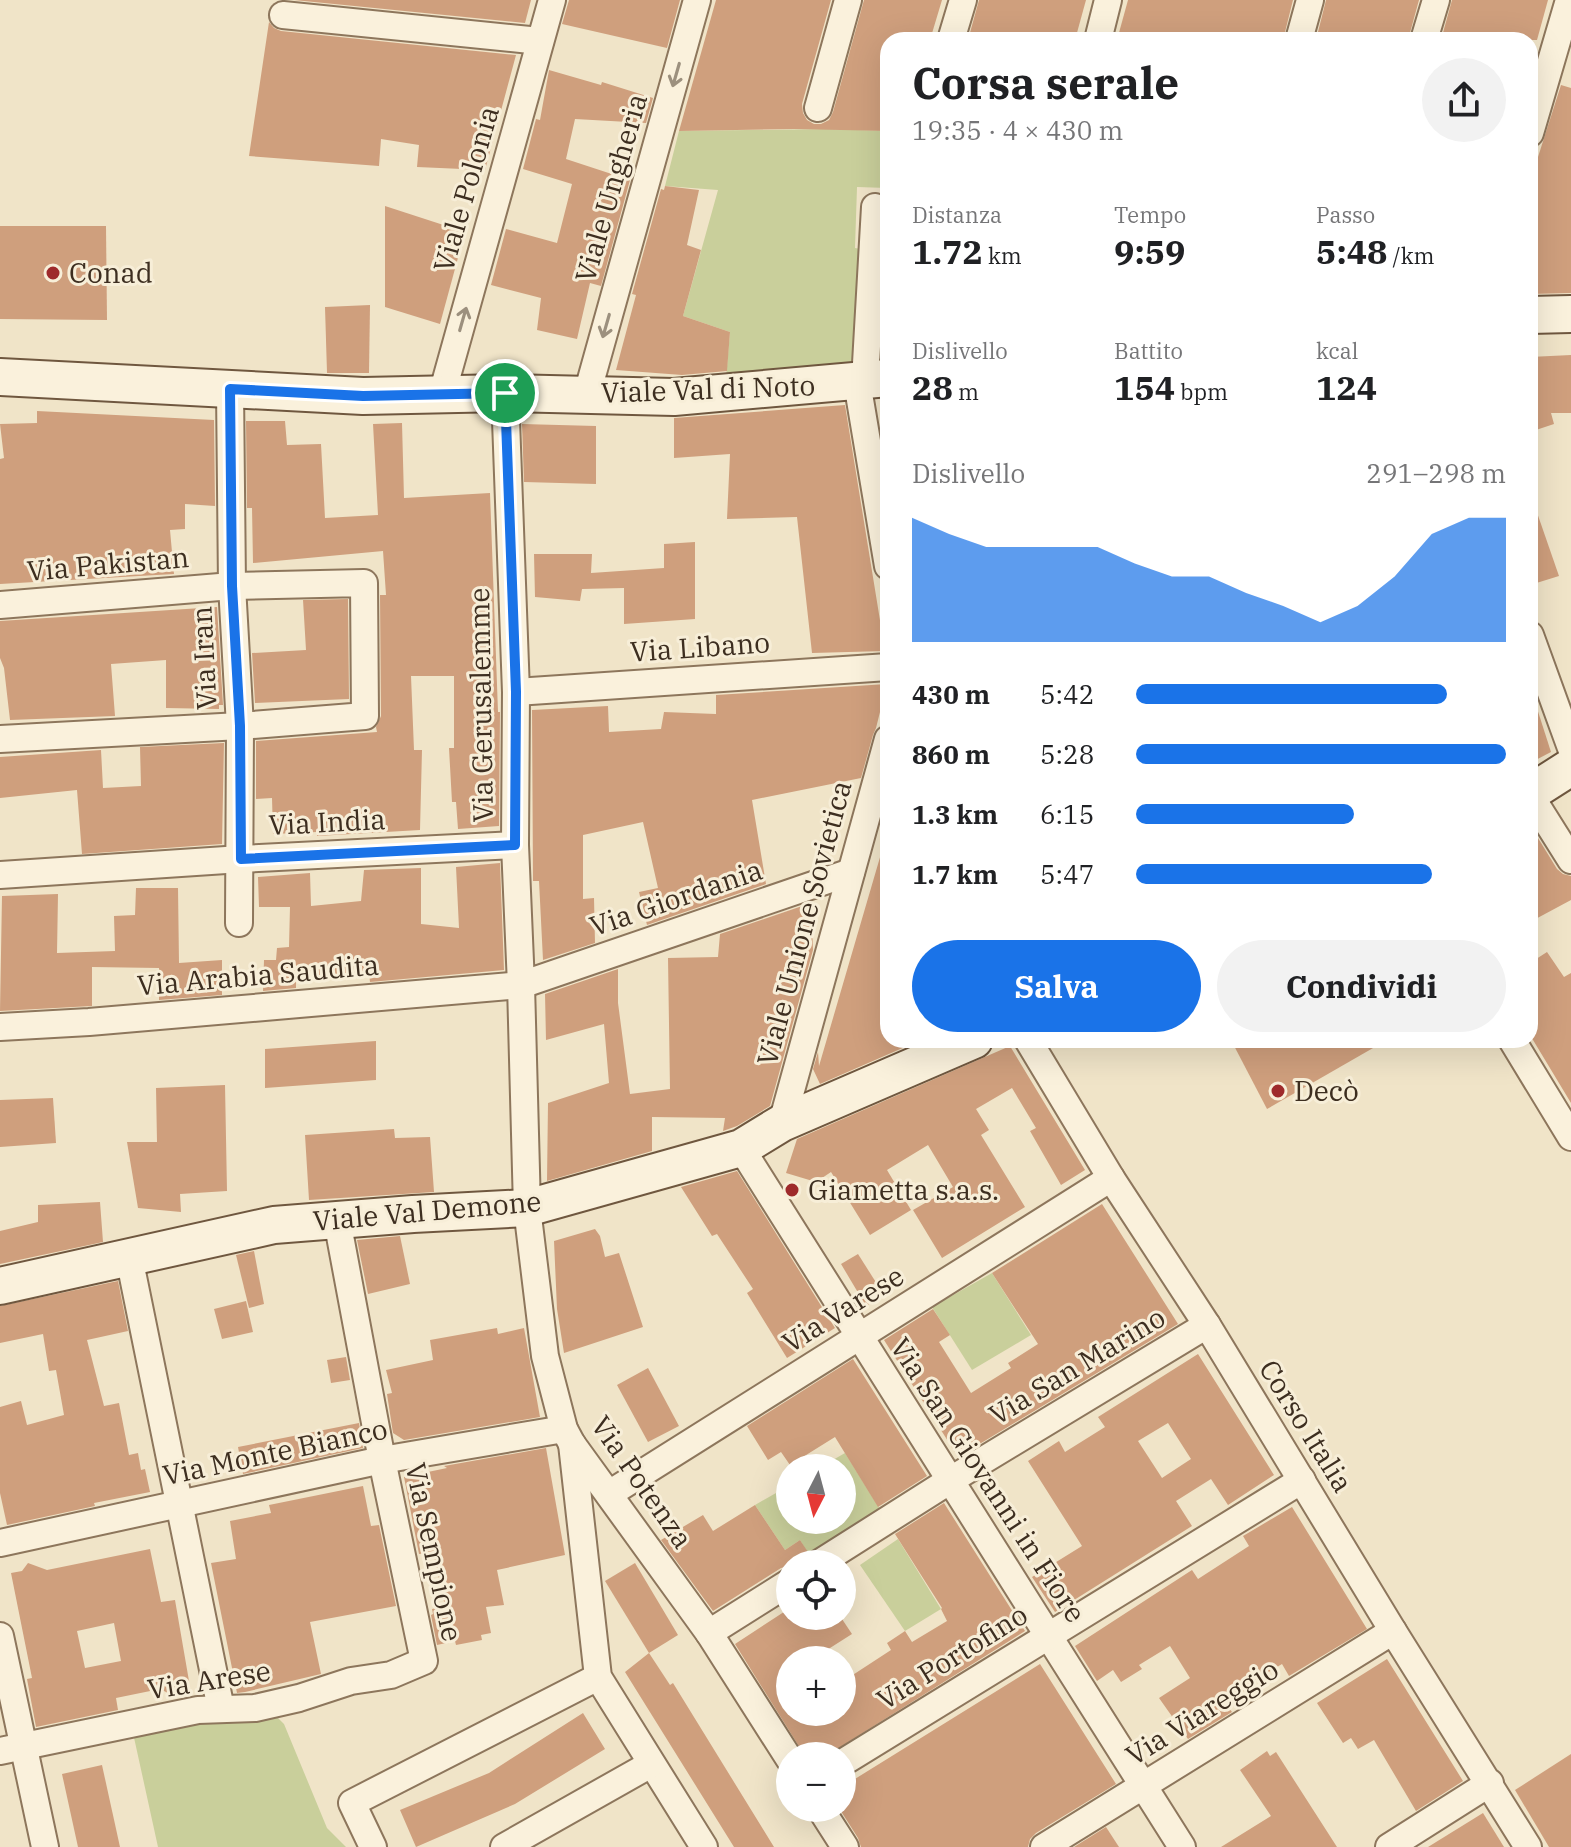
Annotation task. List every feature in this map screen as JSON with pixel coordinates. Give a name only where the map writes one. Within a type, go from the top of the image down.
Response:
[{"type":"street","name":"Viale Polonia","points":[[442,394],[552,0]]},
{"type":"street","name":"Viale Ungheria","points":[[587,394],[697,0]]},
{"type":"street","points":[[818,108],[848,0]]},
{"type":"street","points":[[953,32],[963,0]]},
{"type":"street","points":[[1100,32],[1108,0]]},
{"type":"street","points":[[1301,32],[1310,0]]},
{"type":"street","points":[[1426,32],[1436,0]]},
{"type":"street","points":[[1538,106],[1569,0]]},
{"type":"street","points":[[283,15],[540,41]]},
{"type":"street","points":[[875,207],[870,380],[880,483]]},
{"type":"street","points":[[1538,315],[1571,314]]},
{"type":"street","name":"Viale Val di Noto","points":[[0,377],[363,396],[505,393],[674,397],[870,380]]},
{"type":"street","name":"Via Iran","points":[[230,389],[232,586],[240,726],[239,923]]},
{"type":"street","name":"Via Gerusalemme","points":[[505,393],[516,692],[515,845],[527,1208]]},
{"type":"street","name":"Via Pakistan","points":[[0,605],[232,586],[364,583],[365,716],[240,726]]},
{"type":"street","points":[[1538,657],[1571,748]]},
{"type":"street","name":"Via Libano","points":[[516,692],[880,668]]},
{"type":"street","points":[[0,739],[240,726]]},
{"type":"street","points":[[1538,789],[1571,767]]},
{"type":"street","name":"Viale Unione Sovietica","points":[[782,1123],[880,768]]},
{"type":"street","points":[[1538,807],[1571,860]]},
{"type":"street","name":"Via India","points":[[0,875],[515,845]]},
{"type":"street","name":"Via Giordania","points":[[521,985],[851,872]]},
{"type":"street","name":"Via Arabia Saudita","points":[[0,1027],[521,985]]},
{"type":"street","name":"Viale Val Demone","points":[[0,1286],[274,1225],[527,1208],[741,1148],[782,1123],[955,1048]]},
{"type":"street","name":"Corso Italia","points":[[1033,1048],[1528,1847]]},
{"type":"street","points":[[1517,1048],[1569,1130]]},
{"type":"street","name":"Via San Giovanni in Fiore","points":[[741,1148],[1182,1847]]},
{"type":"street","name":"Via Varese","points":[[609,1494],[1111,1178]]},
{"type":"street","name":"Via Potenza","points":[[527,1208],[545,1356],[568,1436],[709,1633],[779,1742]]},
{"type":"street","name":"Via Sempione","points":[[337,1220],[424,1661]]},
{"type":"street","points":[[129,1257],[221,1709]]},
{"type":"street","name":"Via San Marino","points":[[840,1550],[1207,1325]]},
{"type":"street","points":[[568,1436],[598,1677],[704,1847]]},
{"type":"street","name":"Via Monte Bianco","points":[[0,1543],[382,1460],[568,1436]]},
{"type":"street","name":"Via Portofino","points":[[856,1754],[1302,1480]]},
{"type":"street","points":[[709,1633],[776,1591]]},
{"type":"street","name":"Via Viareggio","points":[[1044,1847],[1393,1631]]},
{"type":"street","points":[[0,1636],[12,1749],[45,1847]]},
{"type":"street","name":"Via Arese","points":[[12,1749],[198,1710],[255,1708],[351,1681],[391,1675],[424,1661]]},
{"type":"street","points":[[373,1847],[352,1803],[598,1677]]},
{"type":"street","points":[[504,1847],[651,1764]]},
{"type":"street","points":[[1389,1847],[1490,1783]]},
{"type":"street","points":[[829,1822],[845,1847]]},
{"type":"green space","points":[[679,131],[880,131],[880,188],[857,187],[855,248],[867,250],[858,368],[726,378],[730,332],[683,316],[718,190],[665,186]]},
{"type":"green space","points":[[992,1273],[1031,1335],[972,1370],[932,1307]]},
{"type":"green space","points":[[856,1471],[881,1511],[856,1526]]},
{"type":"green space","points":[[776,1493],[776,1534],[843,1534],[817,1550],[806,1550],[800,1540],[785,1550],[755,1505]]},
{"type":"green space","points":[[898,1539],[941,1609],[905,1631],[860,1565]]},
{"type":"green space","points":[[253,1713],[273,1713],[284,1724],[327,1828],[346,1847],[158,1847],[133,1733]]},
{"type":"building","points":[[294,0],[531,0],[525,23]]},
{"type":"building","points":[[569,0],[680,0],[667,48],[562,24]]},
{"type":"building","points":[[716,0],[831,0],[802,104],[807,120],[821,124],[829,120],[833,112],[864,0],[942,0],[932,32],[880,32],[880,131],[679,131]]},
{"type":"building","points":[[979,0],[1086,0],[1077,32],[970,32]]},
{"type":"building","points":[[1128,0],[1293,0],[1285,32],[1119,32]]},
{"type":"building","points":[[1326,0],[1419,0],[1410,32],[1318,32]]},
{"type":"building","points":[[1452,0],[1548,0],[1538,36],[1538,32],[1443,32]]},
{"type":"building","points":[[269,22],[281,31],[516,55],[485,170],[417,167],[419,145],[381,139],[379,166],[249,156]]},
{"type":"building","points":[[549,70],[653,98],[646,123],[575,119],[566,159],[630,180],[601,286],[590,283],[577,339],[537,330],[541,298],[491,285],[506,229],[557,243],[572,184],[523,169],[536,119],[540,120]]},
{"type":"building","points":[[1561,85],[1571,88],[1571,293],[1538,294],[1538,157]]},
{"type":"building","points":[[665,186],[699,190],[687,245],[701,250],[683,316],[730,332],[727,371],[682,375],[616,370],[636,295],[632,294],[661,189],[664,190]]},
{"type":"building","points":[[385,206],[465,232],[440,324],[385,307]]},
{"type":"building","name":"Conad","points":[[0,226],[106,226],[107,320],[0,319]]},
{"type":"building","points":[[370,305],[369,373],[327,373],[325,307]]},
{"type":"building","points":[[1571,355],[1571,413],[1551,413],[1554,424],[1538,429],[1538,357]]},
{"type":"building","points":[[845,405],[880,620],[880,651],[812,653],[797,517],[727,519],[730,454],[674,458],[674,418]]},
{"type":"building","points":[[37,411],[214,420],[215,506],[185,504],[185,529],[170,530],[174,574],[0,584],[0,459],[4,458],[0,424],[37,423]]},
{"type":"building","points":[[246,421],[285,421],[287,445],[321,444],[325,518],[378,515],[373,424],[402,423],[404,498],[490,493],[500,712],[499,826],[458,829],[456,802],[452,802],[449,748],[454,748],[454,676],[411,676],[414,750],[422,750],[420,830],[317,836],[317,832],[273,834],[272,798],[256,799],[256,741],[377,732],[381,716],[380,595],[386,595],[383,551],[253,563],[252,508],[247,508]]},
{"type":"building","points":[[522,424],[596,426],[596,484],[524,482]]},
{"type":"building","points":[[1538,515],[1559,576],[1538,583]]},
{"type":"building","points":[[695,542],[695,619],[624,624],[624,588],[582,589],[580,601],[535,597],[534,554],[592,554],[591,573],[664,568],[664,544]]},
{"type":"building","points":[[348,599],[349,699],[255,703],[252,653],[306,650],[303,600]]},
{"type":"building","points":[[217,607],[223,705],[219,705],[219,709],[166,708],[166,660],[111,664],[115,716],[10,720],[0,658],[0,621]]},
{"type":"building","points":[[880,684],[880,712],[861,778],[752,800],[766,884],[647,925],[639,892],[658,888],[643,822],[583,835],[583,899],[594,898],[595,943],[543,960],[539,881],[533,881],[532,710],[608,706],[609,732],[661,729],[664,712],[716,714],[716,695]]},
{"type":"building","points":[[1538,711],[1551,752],[1538,759]]},
{"type":"building","points":[[224,743],[222,844],[82,854],[77,790],[0,798],[0,757],[101,750],[103,788],[141,786],[140,747]]},
{"type":"building","points":[[1538,838],[1557,869],[1571,876],[1571,900],[1538,918]]},
{"type":"building","points":[[880,857],[880,1048],[903,1048],[820,1084],[813,1069],[818,1052],[819,1066]]},
{"type":"building","points":[[500,863],[504,970],[370,982],[369,973],[296,976],[296,988],[263,991],[264,960],[276,960],[277,948],[289,947],[290,907],[259,907],[258,877],[310,873],[311,906],[361,901],[364,870],[421,868],[421,924],[459,928],[456,867]]},
{"type":"building","points":[[136,888],[178,888],[179,963],[222,960],[222,995],[159,1000],[159,968],[92,967],[92,1006],[0,1011],[2,896],[58,894],[57,953],[115,951],[114,916],[135,915]]},
{"type":"building","points":[[811,903],[813,950],[770,1106],[723,1131],[725,1118],[652,1117],[652,1151],[547,1181],[548,1103],[609,1083],[604,1024],[546,1040],[545,994],[618,969],[618,1003],[630,1094],[670,1089],[668,958],[718,957],[720,934]]},
{"type":"building","points":[[1547,952],[1564,977],[1571,973],[1571,1103],[1538,1048],[1538,958]]},
{"type":"building","points":[[376,1041],[376,1080],[265,1088],[265,1049]]},
{"type":"building","points":[[1011,1048],[1085,1170],[1061,1185],[1030,1131],[1036,1128],[1012,1088],[976,1109],[989,1130],[981,1135],[1025,1207],[942,1258],[913,1210],[953,1187],[928,1145],[887,1170],[911,1210],[870,1235],[831,1172],[816,1182],[786,1173],[797,1139]]},
{"type":"building","name":"Decò","points":[[1235,1048],[1373,1048],[1267,1109]]},
{"type":"building","points":[[225,1085],[227,1191],[180,1194],[181,1212],[138,1208],[127,1142],[157,1142],[156,1088]]},
{"type":"building","points":[[53,1098],[56,1143],[0,1147],[0,1100]]},
{"type":"building","points":[[394,1129],[395,1138],[430,1137],[434,1192],[309,1200],[305,1135]]},
{"type":"building","points":[[737,1171],[835,1328],[787,1358],[747,1293],[753,1289],[717,1234],[712,1236],[681,1187]]},
{"type":"building","points":[[100,1202],[103,1242],[0,1264],[0,1231],[38,1222],[38,1205]]},
{"type":"building","points":[[1102,1204],[1178,1324],[958,1457],[884,1340],[933,1309],[950,1335],[939,1342],[971,1393],[1011,1368],[1008,1363],[1038,1344],[992,1273]]},
{"type":"building","points":[[595,1229],[605,1257],[619,1253],[643,1327],[564,1353],[557,1309],[554,1241]]},
{"type":"building","points":[[400,1236],[410,1284],[368,1294],[357,1240]]},
{"type":"building","points":[[254,1251],[264,1304],[249,1308],[236,1255]]},
{"type":"building","points":[[858,1254],[884,1295],[866,1306],[841,1264]]},
{"type":"building","points":[[118,1281],[128,1331],[87,1340],[104,1406],[119,1403],[129,1455],[138,1453],[150,1492],[7,1525],[0,1493],[0,1407],[21,1401],[27,1425],[64,1415],[56,1370],[49,1371],[43,1334],[0,1343],[0,1306]]},
{"type":"building","points":[[246,1301],[253,1332],[222,1339],[214,1309]]},
{"type":"building","points":[[497,1328],[498,1334],[524,1328],[540,1417],[404,1440],[393,1433],[387,1394],[392,1393],[386,1370],[433,1360],[430,1340]]},
{"type":"building","points":[[1198,1354],[1274,1475],[1228,1505],[1211,1479],[1176,1501],[1192,1526],[1055,1612],[1032,1577],[1082,1546],[1028,1461],[1059,1441],[1065,1452],[1105,1427],[1098,1417]],"holes":[[[1168,1423],[1191,1459],[1162,1478],[1138,1441]]]},
{"type":"building","points":[[346,1357],[350,1380],[331,1383],[327,1360]]},
{"type":"building","points":[[853,1359],[927,1476],[878,1507],[856,1471],[856,1454],[845,1454],[835,1437],[808,1454],[781,1452],[768,1460],[747,1426]]},
{"type":"building","points":[[648,1368],[679,1426],[648,1442],[617,1385]]},
{"type":"building","points":[[359,1423],[363,1448],[243,1474],[238,1447]]},
{"type":"building","points":[[546,1448],[565,1555],[497,1570],[504,1605],[486,1607],[491,1633],[481,1635],[482,1640],[437,1645],[432,1609],[445,1606],[433,1552],[419,1554],[404,1477],[447,1468],[444,1466]]},
{"type":"building","points":[[363,1486],[371,1526],[379,1525],[396,1606],[310,1622],[321,1674],[237,1693],[211,1563],[236,1559],[230,1521],[271,1513],[269,1505]]},
{"type":"building","points":[[944,1503],[1025,1631],[848,1742],[796,1742],[786,1726],[856,1726],[856,1673],[891,1650],[887,1643],[905,1631],[912,1642],[947,1621],[895,1534]]},
{"type":"building","points":[[755,1505],[785,1550],[776,1550],[776,1571],[713,1611],[661,1540],[703,1515],[713,1531]]},
{"type":"building","points":[[1292,1507],[1367,1629],[1289,1676],[1282,1664],[1242,1688],[1244,1691],[1225,1703],[1232,1712],[1188,1739],[1159,1698],[1190,1678],[1170,1646],[1139,1665],[1142,1669],[1121,1682],[1113,1670],[1097,1681],[1075,1646],[1192,1570],[1198,1579],[1249,1546],[1243,1536]]},
{"type":"building","points":[[800,1540],[807,1550],[785,1550]]},
{"type":"building","points":[[150,1549],[161,1602],[175,1600],[189,1681],[183,1682],[176,1697],[160,1689],[116,1698],[118,1710],[36,1727],[27,1679],[32,1678],[11,1573],[22,1571],[28,1563],[47,1570]],"holes":[[[114,1623],[121,1661],[85,1668],[77,1631]]]},
{"type":"building","points":[[635,1563],[678,1635],[649,1653],[605,1581]]},
{"type":"building","points":[[776,1617],[776,1630],[849,1630],[852,1634],[833,1646],[776,1646],[776,1710],[735,1644]]},
{"type":"building","points":[[649,1653],[670,1685],[673,1683],[774,1847],[734,1847],[625,1672]]},
{"type":"building","points":[[1387,1659],[1463,1781],[1416,1811],[1374,1740],[1358,1749],[1351,1738],[1343,1743],[1317,1703]]},
{"type":"building","points":[[1040,1664],[1116,1784],[1036,1833],[1028,1847],[861,1847],[848,1822],[856,1822],[856,1778]]},
{"type":"building","points":[[583,1713],[605,1749],[515,1804],[416,1847],[400,1810],[489,1773]]},
{"type":"building","points":[[1267,1751],[1270,1756],[1276,1752],[1337,1847],[1221,1847],[1271,1816],[1240,1770]]},
{"type":"building","points":[[1571,1754],[1571,1847],[1549,1847],[1515,1790]]},
{"type":"building","points":[[102,1765],[120,1847],[78,1847],[62,1774]]},
{"type":"building","points":[[1483,1813],[1504,1847],[1428,1847]]},
{"type":"building","points":[[1106,1827],[1119,1847],[1074,1847]]},
{"type":"place","name":"Conad","points":[[53,273]]},
{"type":"place","name":"Decò","points":[[1278,1091]]},
{"type":"place","name":"Giametta s.a.s.","points":[[792,1190]]},
{"type":"route","points":[[230,389],[363,396],[505,393],[516,692],[515,845],[241,859],[240,726],[232,586],[230,389]]}]
